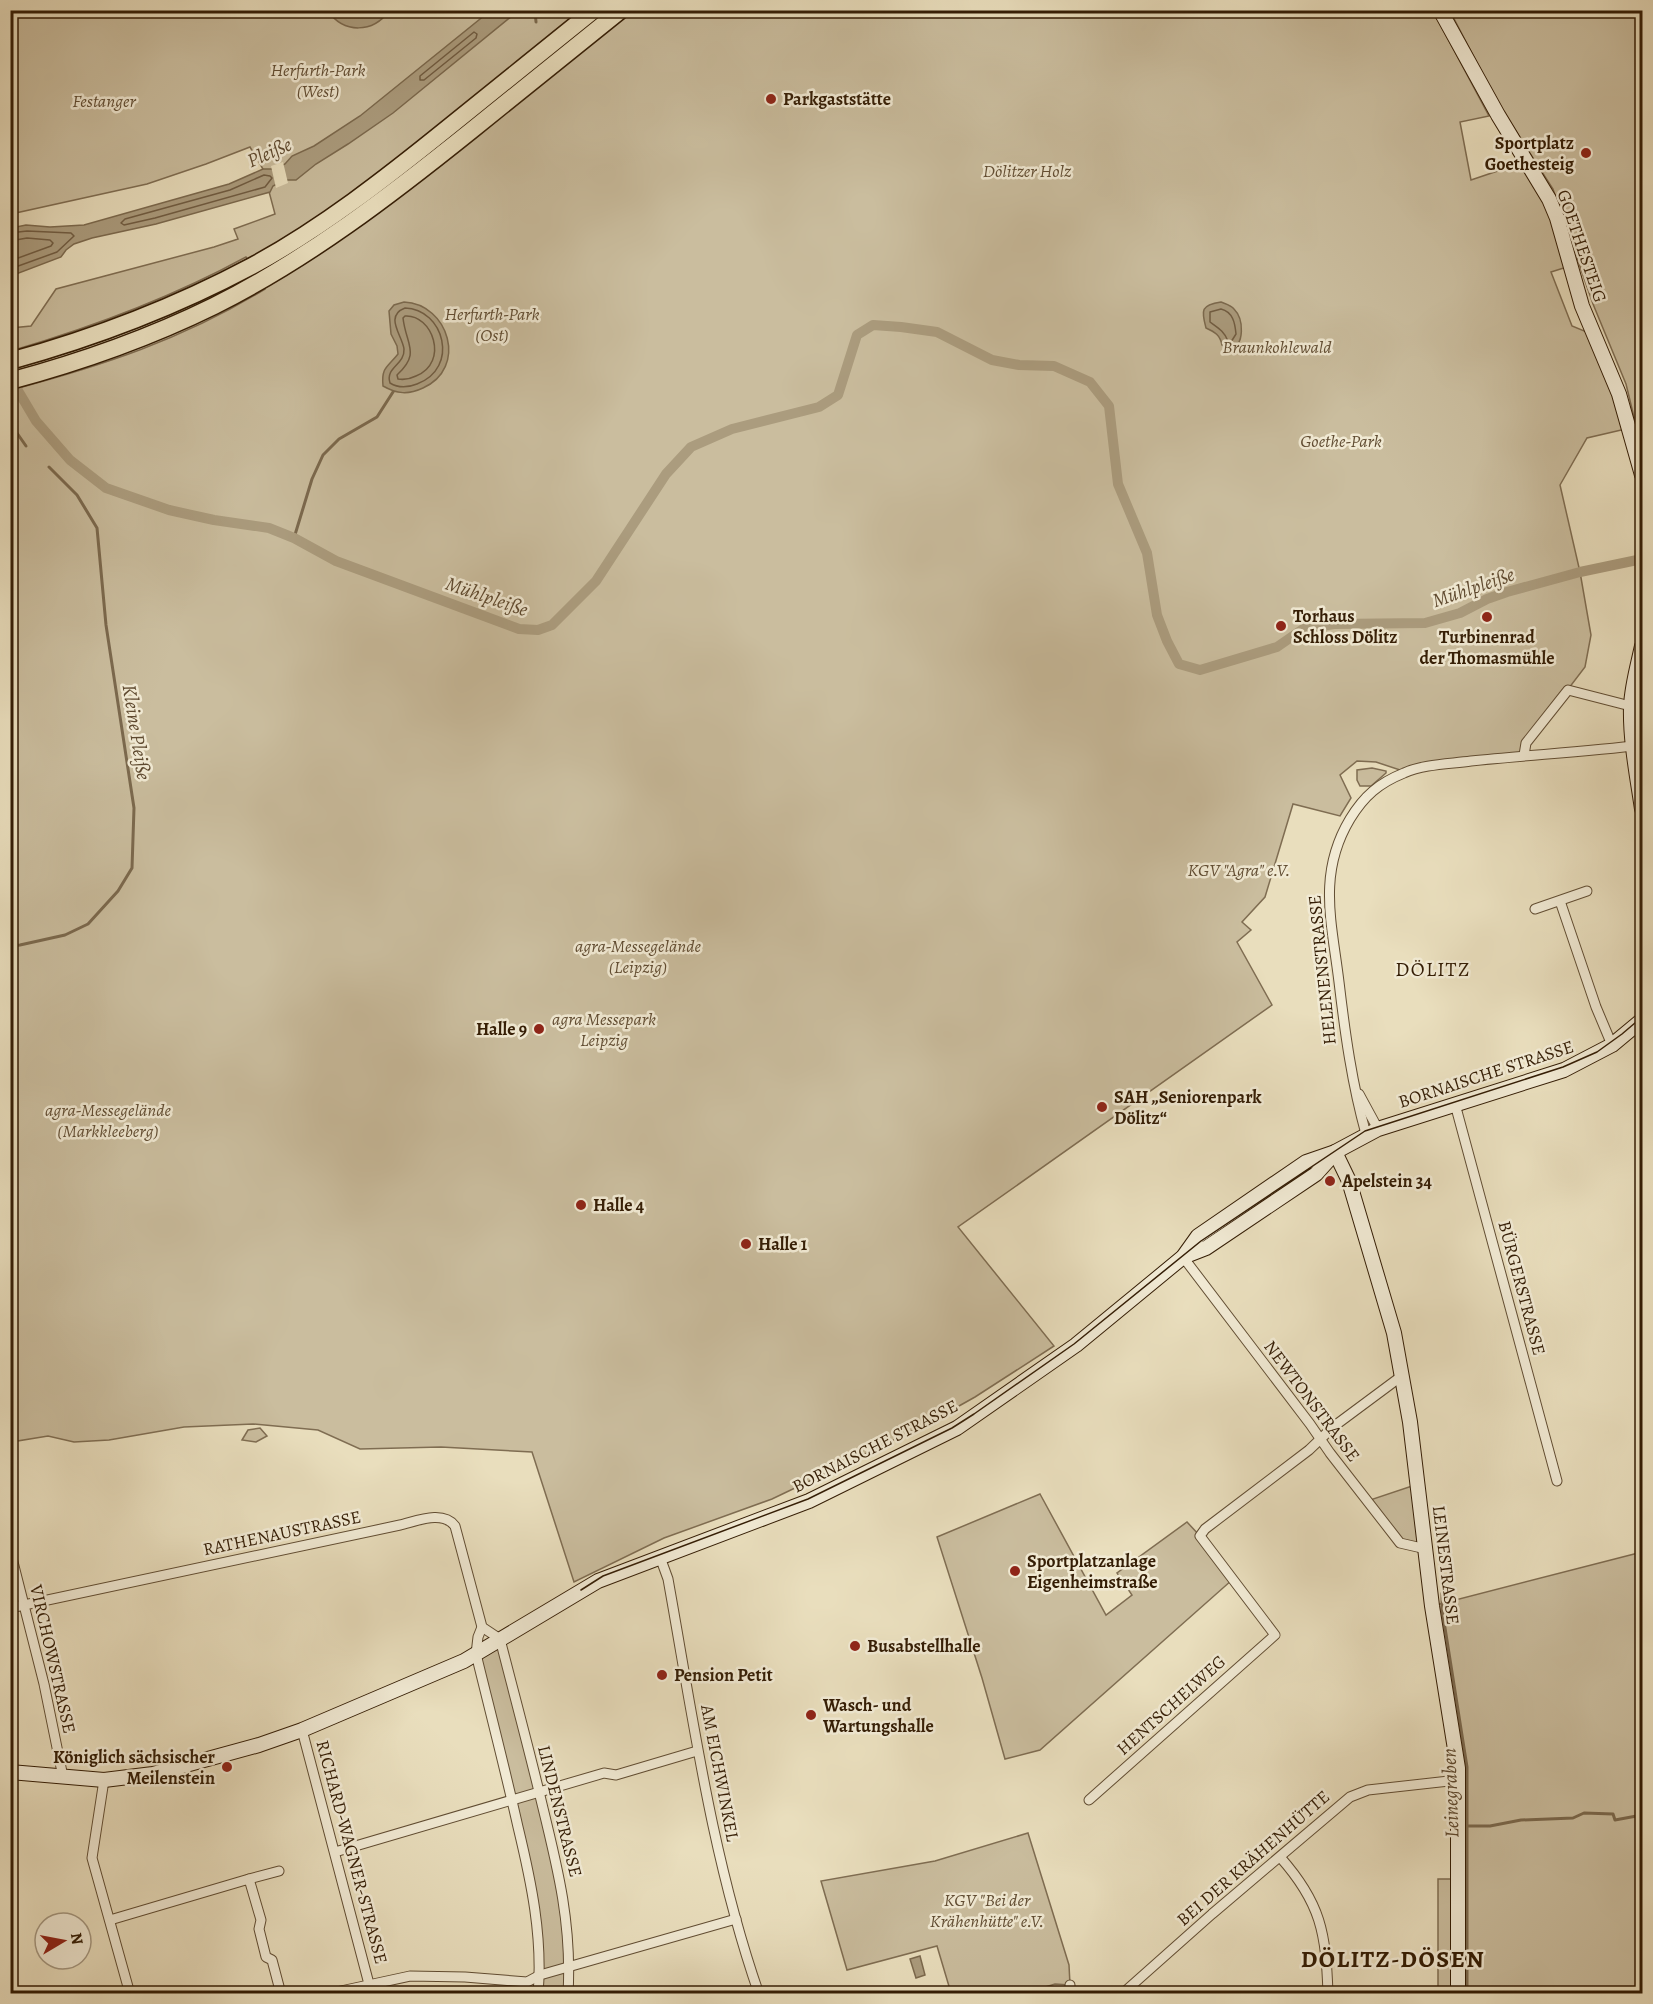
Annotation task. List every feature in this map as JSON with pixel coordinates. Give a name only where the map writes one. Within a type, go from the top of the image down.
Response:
[{"type":"highway","points":[[10,381],[77,362],[165,329],[216,305],[308,232],[369,190],[594,10]]},
{"type":"highway","points":[[10,361],[85,338],[256,273],[316,246],[378,204],[621,10]]},
{"type":"main road","name":"GOETHESTEIG","points":[[1440,10],[1498,115],[1549,199],[1557,218],[1582,306],[1619,394],[1642,475]]},
{"type":"main road","points":[[1642,645],[1635,675],[1642,809]]},
{"type":"main road","name":"BORNAISCHE STRASSE","points":[[10,1772],[104,1780],[153,1774],[259,1745],[302,1730],[425,1679],[464,1661],[604,1578],[809,1501],[957,1428],[1076,1345],[1183,1257],[1198,1236],[1306,1162],[1335,1152],[1372,1131],[1564,1070],[1612,1045],[1642,1020]]},
{"type":"main road","name":"LEINESTRASSE","points":[[1335,1152],[1352,1191],[1394,1333],[1403,1375],[1459,1783],[1458,1994]]},
{"type":"street","points":[[1637,707],[1568,690],[1526,742],[1524,755],[1638,746]]},
{"type":"street","name":"HELENENSTRASSE","points":[[1372,1131],[1354,1087],[1344,1031],[1329,901],[1329,877],[1340,835],[1359,804],[1387,781],[1406,772],[1437,765],[1524,755]]},
{"type":"street","points":[[1535,909],[1587,891]]},
{"type":"street","points":[[1560,901],[1596,1007],[1612,1045]]},
{"type":"street","name":"BÜRGERSTRASSE","points":[[1455,1104],[1557,1481]]},
{"type":"street","name":"NEWTONSTRASSE","points":[[1183,1257],[1401,1543],[1426,1549]]},
{"type":"street","points":[[1320,1439],[1403,1375]]},
{"type":"street","name":"HENTSCHELWEG","points":[[1089,1800],[1275,1635],[1200,1536],[1205,1529],[1309,1450],[1320,1439]]},
{"type":"street","name":"RATHENAUSTRASSE","points":[[10,1608],[442,1517],[455,1527],[482,1628],[478,1637],[476,1654]]},
{"type":"street","name":"VIRCHOWSTRASSE","points":[[10,1550],[44,1684],[63,1777]]},
{"type":"street","name":"AM EICHWINKEL","points":[[660,1557],[668,1579],[697,1751],[712,1824],[736,1919],[759,1994]]},
{"type":"street","points":[[482,1628],[500,1639]]},
{"type":"street","name":"LINDENSTRASSE","points":[[500,1639],[561,1882],[567,1919],[570,1967],[568,1994]]},
{"type":"street","points":[[476,1654],[532,1886],[540,1975],[538,1994]]},
{"type":"street","name":"RICHARD-WAGNER-STRASSE","points":[[302,1730],[369,1983]]},
{"type":"street","points":[[335,1852],[604,1773],[616,1774],[697,1751]]},
{"type":"street","points":[[104,1780],[92,1858],[130,1994]]},
{"type":"street","name":"BEI DER KRÄHENHÜTTE","points":[[1122,1994],[1350,1797],[1377,1789],[1449,1781],[1459,1783]]},
{"type":"street","points":[[1280,1857],[1305,1888],[1317,1916],[1325,1942],[1328,1994]]},
{"type":"street","points":[[110,1920],[279,1871]]},
{"type":"street","points":[[249,1879],[261,1920],[259,1929],[266,1957],[272,1960],[281,1994]]},
{"type":"street","points":[[327,1994],[369,1983],[410,1976],[465,1977],[527,1982],[540,1975],[736,1919]]},
{"type":"green space","points":[[11,11],[1433,11],[1489,116],[1460,122],[1471,180],[1527,161],[1570,266],[1551,272],[1572,326],[1594,335],[1630,428],[1587,438],[1560,485],[1580,572],[1591,635],[1585,667],[1540,726],[1524,755],[1406,772],[1376,762],[1357,761],[1340,775],[1351,798],[1340,816],[1293,804],[1265,897],[1242,922],[1251,930],[1237,942],[1272,1005],[958,1227],[1054,1346],[975,1397],[934,1420],[772,1499],[664,1538],[574,1582],[532,1452],[441,1447],[360,1449],[318,1430],[253,1424],[184,1427],[109,1440],[74,1442],[48,1436],[11,1442],[11,390],[110,361],[173,337],[235,307],[265,289],[246,257],[189,286],[131,310],[11,351],[11,328],[31,326],[56,289],[238,239],[234,229],[275,214],[263,169],[250,147],[147,184],[11,214]]},
{"type":"green space","name":"Sportplatz Goethesteig","points":[[1450,11],[1642,11],[1642,450],[1626,384],[1593,304],[1553,189],[1499,105]]},
{"type":"green space","points":[[1372,768],[1386,771],[1386,773],[1371,786],[1360,786],[1357,780],[1357,770]]},
{"type":"green space","points":[[260,1428],[267,1436],[256,1442],[242,1440],[248,1430]]},
{"type":"green space","points":[[1418,1484],[1426,1549],[1400,1543],[1367,1501]]},
{"type":"green space","points":[[1040,1494],[1106,1615],[1132,1595],[1117,1573],[1187,1522],[1232,1580],[1040,1750],[1005,1759],[937,1537]]},
{"type":"green space","points":[[1642,1552],[1642,1993],[1438,1993],[1438,1879],[1457,1879],[1459,1783],[1432,1606]]},
{"type":"green space","points":[[500,1639],[561,1882],[568,1993],[538,1993],[537,1926],[476,1654]]},
{"type":"green space","name":"KGV \"Bei der Krähenhütte\" e.V.","points":[[1028,1833],[1069,1965],[1070,1985],[1055,1984],[1026,1993],[951,1993],[937,1946],[847,1970],[821,1881],[935,1861]]},
{"type":"water","points":[[328,11],[389,11],[375,24],[358,28],[342,24]]},
{"type":"water","points":[[490,11],[518,11],[393,113],[296,180],[284,180],[273,186],[270,192],[74,244],[61,257],[11,276],[11,228],[26,225],[50,227],[84,225],[229,184],[263,169],[276,169],[292,156],[314,146],[360,116]]},
{"type":"water","points":[[404,302],[420,305],[432,313],[442,325],[449,353],[445,366],[437,379],[423,388],[407,393],[393,391],[383,386],[383,375],[386,368],[398,354],[391,334],[389,311],[394,305]]},
{"type":"water","points":[[1221,302],[1234,309],[1240,319],[1240,337],[1235,347],[1230,350],[1222,345],[1217,334],[1206,328],[1203,317],[1206,307]]},
{"type":"water","points":[[920,1956],[925,1975],[916,1978],[910,1959]]},
{"type":"pier","points":[[283,162],[288,183],[276,188],[271,166]]},
{"type":"waterway","points":[[535,10],[536,22]]},
{"type":"waterway","name":"Mühlpleiße","points":[[10,372],[36,421],[70,460],[106,488],[169,510],[214,520],[269,528],[294,538],[336,561],[519,629],[538,630],[552,625],[596,581],[666,474],[691,447],[732,429],[819,407],[838,395],[857,335],[873,325],[937,332],[992,360],[1019,365],[1054,366],[1090,382],[1109,406],[1118,484],[1147,553],[1157,615],[1179,664],[1200,670],[1277,647],[1303,629],[1334,624],[1425,623],[1460,613],[1507,592],[1580,572],[1642,559]]},
{"type":"waterway","points":[[294,538],[312,479],[323,455],[339,439],[377,417],[393,392]]},
{"type":"waterway","name":"Kleine Pleiße","points":[[10,423],[26,446]]},
{"type":"waterway","name":"Kleine Pleiße","points":[[10,946],[65,935],[88,924],[118,891],[132,868],[134,808],[106,625],[97,528],[77,495],[49,467]]},
{"type":"waterway","name":"Leinegraben","points":[[1442,1593],[1442,1609],[1467,1767],[1467,1994]]},
{"type":"waterway","points":[[1468,1826],[1490,1826],[1521,1820],[1573,1818],[1584,1813],[1613,1814],[1615,1820],[1642,1815]]},
{"type":"tram line","points":[[581,1590],[603,1576],[808,1499],[952,1428],[1074,1344],[1201,1241],[1365,1131],[1563,1067],[1597,1052],[1642,1017]]},
{"type":"place","name":"Parkgaststätte","points":[[771,99]]},
{"type":"place","name":"Sportplatz Goethesteig","points":[[1586,153]]},
{"type":"place","name":"Turbinenrad der Thomasmühle","points":[[1487,617]]},
{"type":"place","name":"Torhaus Schloss Dölitz","points":[[1281,626]]},
{"type":"place","name":"Halle 9","points":[[539,1029]]},
{"type":"place","name":"SAH „Seniorenpark Dölitz“","points":[[1102,1107]]},
{"type":"place","name":"Apelstein 34","points":[[1330,1181]]},
{"type":"place","name":"Halle 4","points":[[581,1205]]},
{"type":"place","name":"Halle 1","points":[[746,1244]]},
{"type":"place","name":"Sportplatzanlage Eigenheimstraße","points":[[1015,1571]]},
{"type":"place","name":"Busabstellhalle","points":[[855,1646]]},
{"type":"place","name":"Pension Petit","points":[[662,1675]]},
{"type":"place","name":"Wasch- und Wartungshalle","points":[[811,1715]]},
{"type":"place","name":"Königlich sächsischer Meilenstein","points":[[227,1767]]},
{"type":"district","name":"DÖLITZ","points":[[1433,969]]},
{"type":"district","name":"DÖLITZ-DÖSEN","points":[[1393,1959]]},
{"type":"park label","name":"Herfurth-Park (West)","points":[[318,80]]},
{"type":"park label","name":"Festanger","points":[[104,101]]},
{"type":"park label","name":"Dölitzer Holz","points":[[1027,171]]},
{"type":"park label","name":"Herfurth-Park (Ost)","points":[[492,324]]},
{"type":"park label","name":"Braunkohlewald","points":[[1277,347]]},
{"type":"park label","name":"Goethe-Park","points":[[1341,441]]},
{"type":"park label","name":"KGV \"Agra\" e.V.","points":[[1239,870]]},
{"type":"park label","name":"agra-Messegelände (Leipzig)","points":[[638,956]]},
{"type":"park label","name":"agra Messepark Leipzig","points":[[604,1029]]},
{"type":"park label","name":"agra-Messegelände (Markkleeberg)","points":[[108,1120]]},
{"type":"water label","name":"Pleiße","points":[[269,152]]}]
